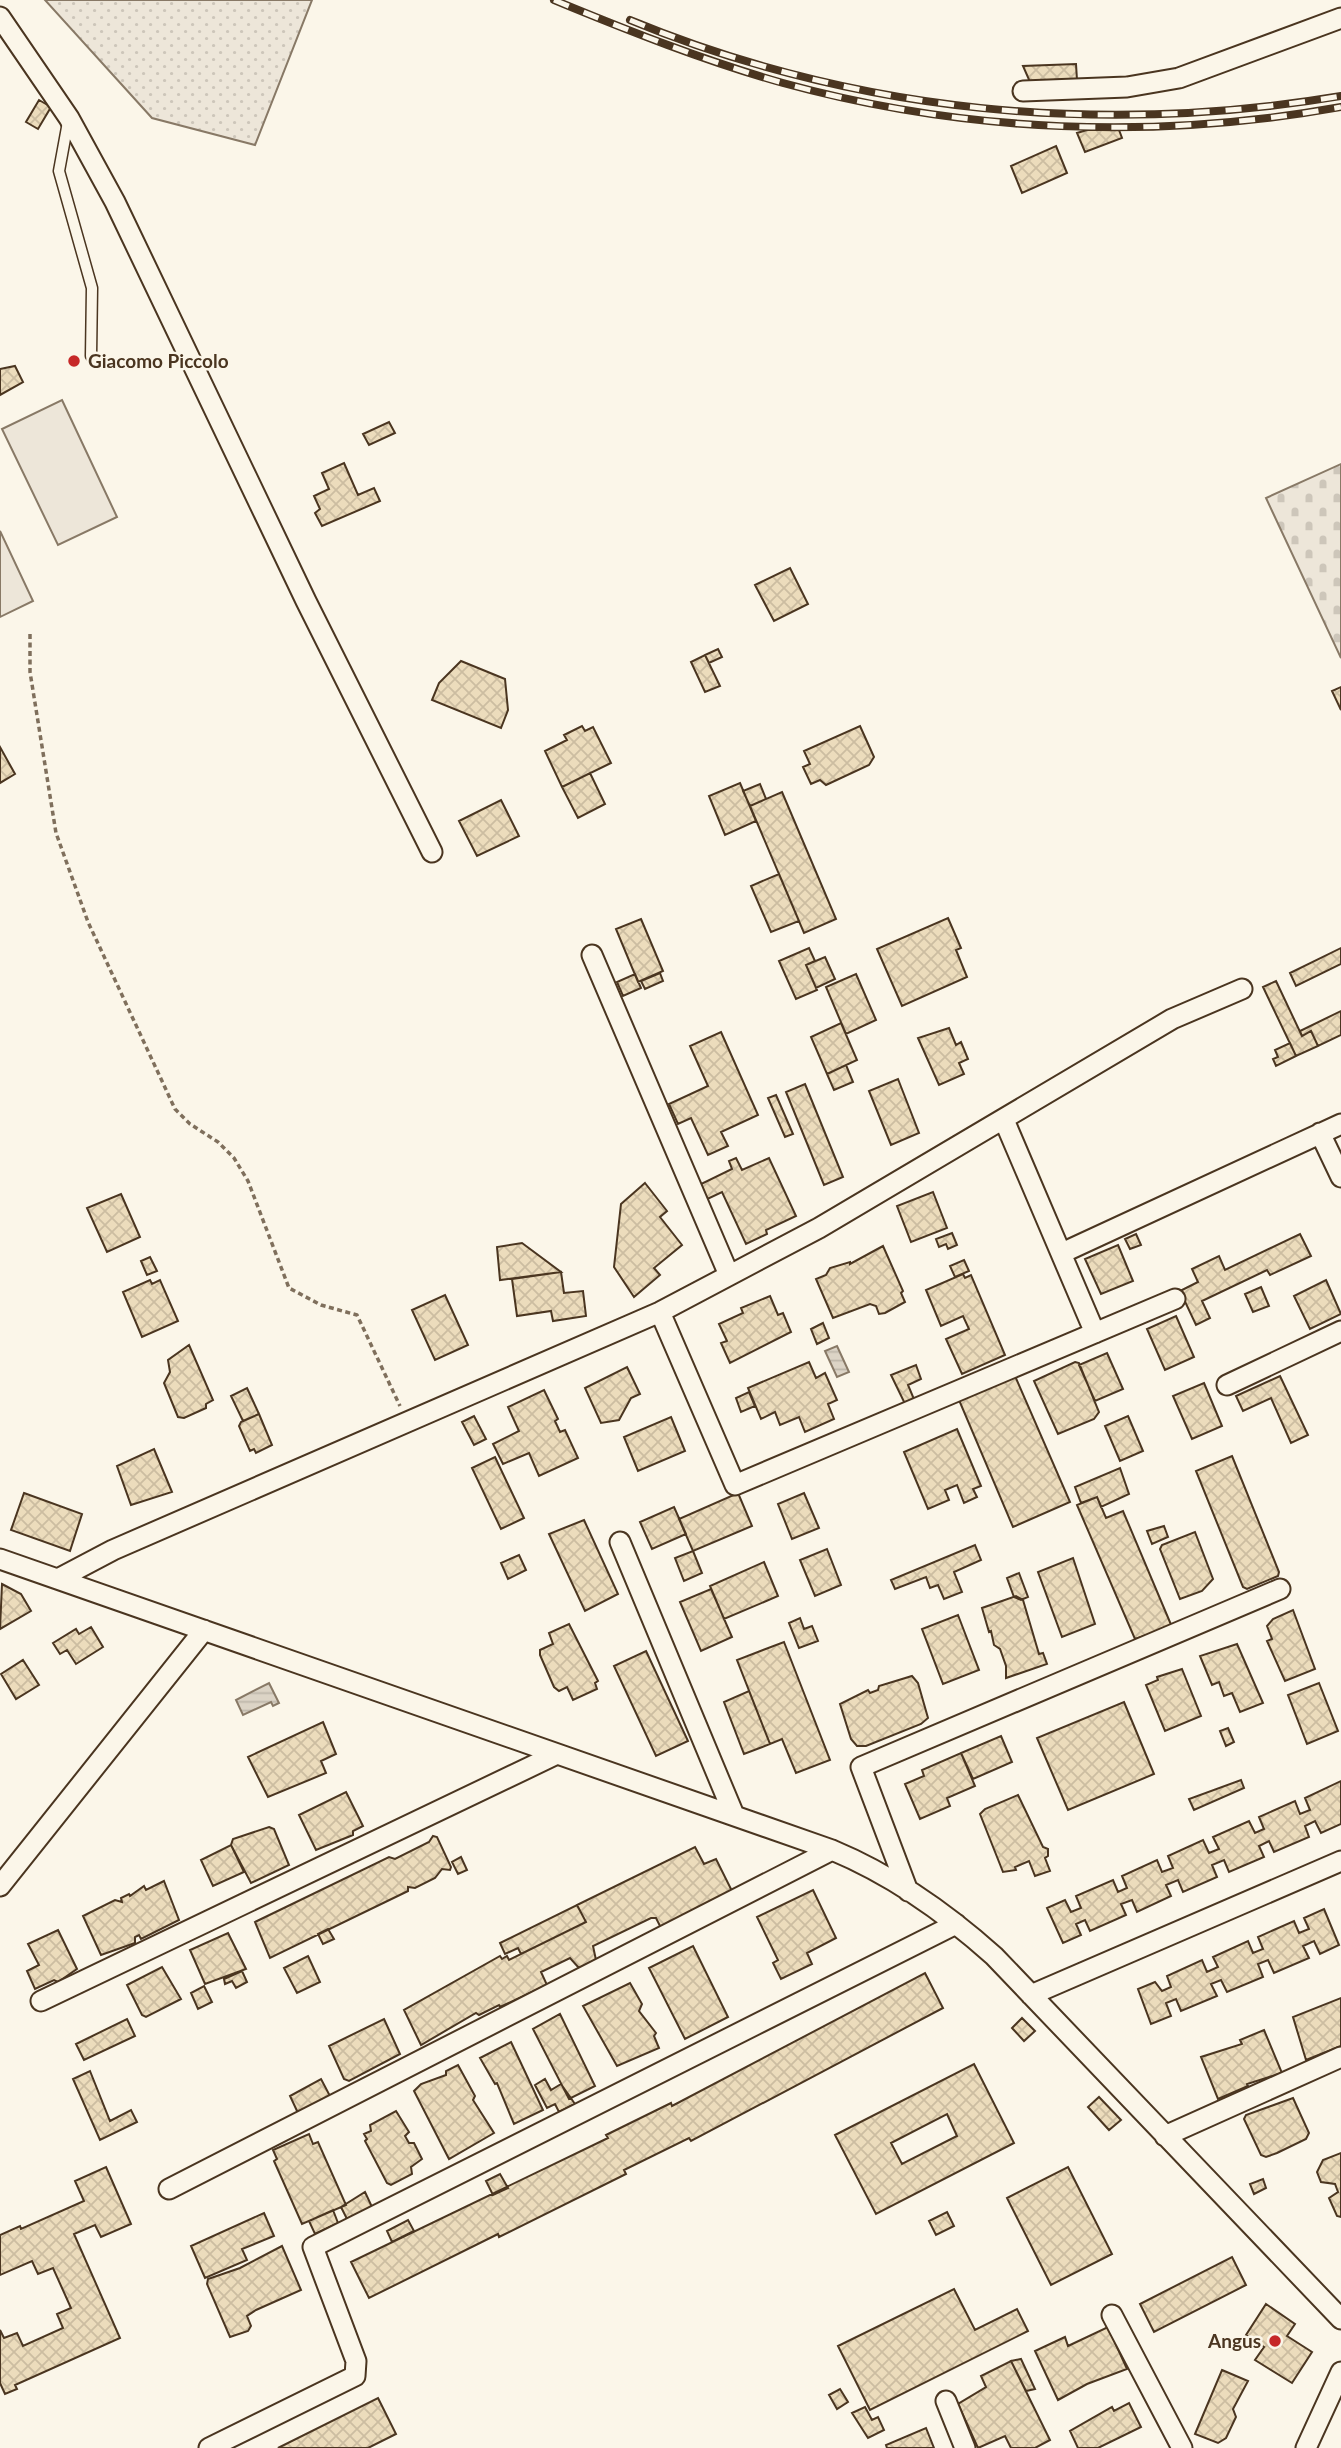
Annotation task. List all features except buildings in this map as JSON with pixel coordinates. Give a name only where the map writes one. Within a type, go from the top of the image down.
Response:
[{"type":"street","points":[[0,17],[69,118],[135,243],[306,601],[432,852]]},
{"type":"street","points":[[1023,91],[1127,88],[1179,78],[1341,18]]},
{"type":"street","points":[[592,955],[729,1275]]},
{"type":"street","points":[[58,1579],[113,1550],[660,1312],[819,1228],[1172,1019],[1242,989]]},
{"type":"street","points":[[1004,1120],[1095,1333]]},
{"type":"street","points":[[1062,1253],[1341,1124]]},
{"type":"street","points":[[1320,1133],[1341,1177]]},
{"type":"street","points":[[660,1312],[735,1485],[1175,1299]]},
{"type":"street","points":[[1227,1385],[1341,1331]]},
{"type":"street","points":[[620,1542],[734,1815]]},
{"type":"street","points":[[0,1559],[555,1755],[734,1815],[831,1850],[874,1870],[956,1924],[995,1956],[1341,2319]]},
{"type":"street","points":[[908,1891],[860,1767],[1280,1589]]},
{"type":"street","points":[[0,1886],[204,1630]]},
{"type":"street","points":[[41,2001],[555,1755]]},
{"type":"street","points":[[169,2189],[831,1850]]},
{"type":"street","points":[[1031,1996],[1341,1861]]},
{"type":"street","points":[[209,2448],[355,2376],[356,2361],[313,2247],[956,1924]]},
{"type":"street","points":[[1165,2136],[1341,2057]]},
{"type":"street","points":[[1112,2315],[1181,2448]]},
{"type":"street","points":[[1306,2448],[1341,2372]]},
{"type":"street","points":[[946,2402],[965,2448]]},
{"type":"lane","points":[[69,118],[58,171],[92,288],[91,356]]},
{"type":"path","points":[[30,634],[30,672],[56,834],[88,922],[175,1109],[234,1158],[248,1181],[289,1288],[321,1305],[357,1315],[407,1420]]},
{"type":"green space","points":[[45,0],[312,0],[255,145],[152,118]]},
{"type":"green space","points":[[62,400],[117,517],[58,545],[2,429]]},
{"type":"green space","points":[[1341,464],[1341,658],[1266,498]]},
{"type":"green space","points":[[0,531],[33,601],[0,617]]},
{"type":"shaded area","points":[[837,1346],[849,1372],[837,1377],[825,1351]]},
{"type":"shaded area","points":[[269,1683],[279,1703],[273,1706],[271,1702],[243,1715],[236,1700]]},
{"type":"railway","points":[[554,0],[667,45],[783,83],[852,100],[921,112],[991,121],[1131,127],[1201,124],[1341,107]]},
{"type":"railway","points":[[630,20],[716,52],[803,77],[891,95],[980,108],[1070,114],[1160,114],[1251,108],[1341,96]]},
{"type":"place","name":"Giacomo Piccolo","points":[[74,361]]},
{"type":"place","name":"Angus","points":[[1275,2341]]}]
